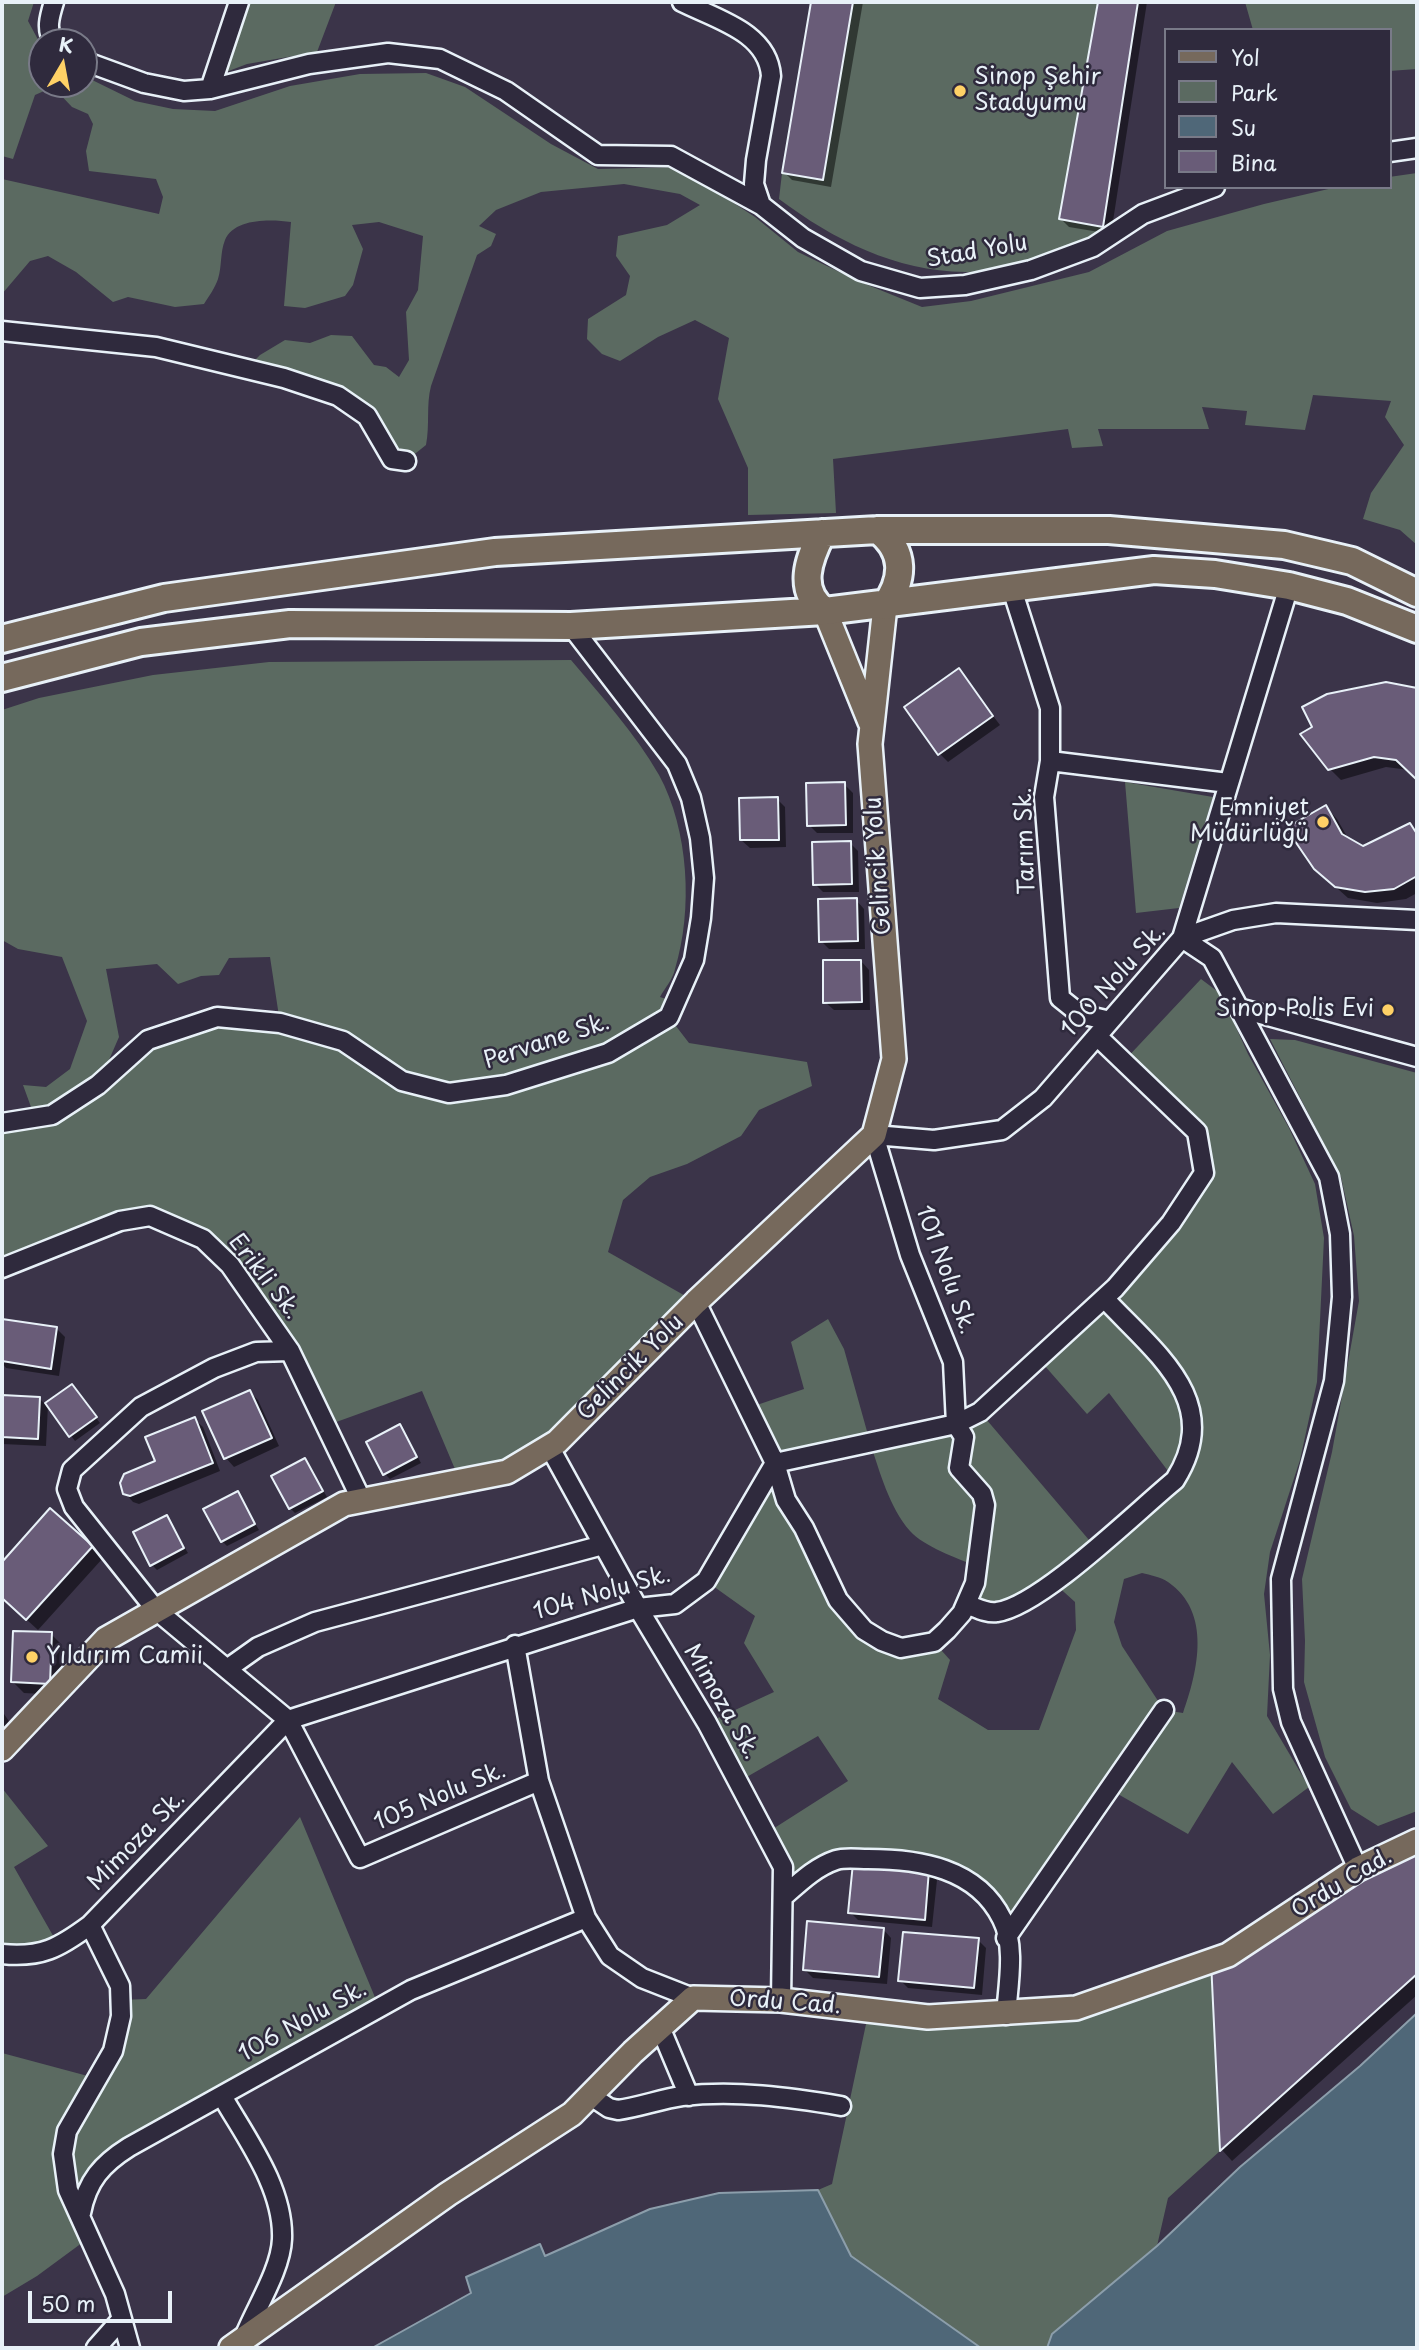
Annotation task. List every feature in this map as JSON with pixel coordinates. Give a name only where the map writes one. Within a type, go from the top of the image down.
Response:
[{"type":"highway","points":[[878,530],[891,540],[898,560],[897,589],[885,606]]},
{"type":"highway","points":[[2,639],[164,598],[495,552],[878,530],[1110,530],[1284,545],[1352,561],[1417,593]]},
{"type":"highway","points":[[822,533],[807,562],[811,596],[815,604],[825,611]]},
{"type":"highway","points":[[2,678],[141,642],[290,624],[571,626],[825,611],[885,606],[1154,570],[1215,574],[1289,586],[1347,601],[1417,629]]},
{"type":"main road","points":[[870,722],[885,606]]},
{"type":"main road","points":[[825,611],[870,722]]},
{"type":"main road","name":"Gelincik Yolu","points":[[2,1749],[106,1639],[344,1504],[507,1472],[549,1446],[696,1302],[874,1135],[894,1059],[870,722]]},
{"type":"main road","name":"Ordu Cad.","points":[[693,1998],[781,2000],[928,2017],[1006,2015],[1076,2008],[1228,1955],[1358,1869],[1417,1841]]},
{"type":"main road","points":[[237,2344],[447,2194],[572,2115],[693,1998]]},
{"type":"street","points":[[50,28],[49,17],[54,2]]},
{"type":"street","points":[[210,89],[239,2]]},
{"type":"street","points":[[682,2],[753,37],[770,61],[771,76],[754,184],[761,205]]},
{"type":"street","name":"Stad Yolu","points":[[98,66],[144,83],[184,91],[210,89],[309,64],[388,53],[440,59],[506,91],[598,155],[671,156],[761,205],[803,238],[861,271],[920,288],[965,285],[1031,270],[1093,247],[1143,214],[1211,189]]},
{"type":"street","points":[[1391,152],[1417,148]]},
{"type":"street","points":[[2,331],[156,347],[284,378],[338,396],[367,416],[392,459],[406,461]]},
{"type":"street","points":[[1289,586],[1182,938],[1212,958],[1239,1007],[1329,1177],[1340,1234],[1342,1297],[1334,1381],[1281,1579],[1283,1689],[1291,1723],[1358,1869]]},
{"type":"street","name":"Tarım Sk.","points":[[1012,589],[1050,708],[1050,761],[1044,797],[1060,998],[1080,1014],[1110,1021]]},
{"type":"street","name":"Pervane Sk.","points":[[2,1123],[52,1115],[98,1085],[148,1040],[217,1017],[280,1023],[343,1041],[402,1081],[449,1093],[506,1085],[608,1053],[669,1017],[694,960],[701,918],[703,865],[691,798],[677,764],[571,626]]},
{"type":"street","points":[[1050,761],[1228,783]]},
{"type":"street","name":"100 Nolu Sk.","points":[[874,1135],[934,1140],[1002,1130],[1043,1098],[1182,938],[1233,920],[1276,913],[1417,920]]},
{"type":"street","points":[[1239,1007],[1417,1057]]},
{"type":"street","points":[[775,1463],[956,1424],[980,1412],[1104,1298],[1171,1223],[1204,1173],[1197,1132],[1098,1037]]},
{"type":"street","name":"101 Nolu Sk.","points":[[874,1135],[910,1255],[953,1362],[956,1424],[964,1437],[959,1468],[982,1494],[985,1504],[979,1534],[975,1583],[966,1604]]},
{"type":"street","name":"Erikli Sk.","points":[[2,1268],[120,1221],[150,1216],[203,1239],[230,1265],[290,1351],[362,1501]]},
{"type":"street","points":[[696,1302],[775,1463],[786,1500],[804,1528],[838,1600],[864,1630],[901,1648],[934,1642],[966,1604],[996,1613],[1026,1601],[1054,1583],[1175,1480],[1185,1463],[1191,1435],[1190,1402],[1176,1376],[1104,1298]]},
{"type":"street","points":[[288,1720],[156,1610],[95,1529],[74,1507],[68,1489],[72,1470],[141,1407],[214,1368],[256,1352],[290,1351]]},
{"type":"street","name":"Mimoza Sk.","points":[[549,1446],[638,1608],[707,1723],[783,1867],[781,2000]]},
{"type":"street","name":"104 Nolu Sk.","points":[[288,1720],[514,1645],[638,1608],[675,1604],[706,1581],[775,1463]]},
{"type":"street","points":[[227,1669],[258,1647],[315,1622],[603,1545]]},
{"type":"street","points":[[514,1645],[539,1781],[586,1918],[610,1956],[642,1978],[693,1998]]},
{"type":"street","points":[[1006,1938],[1164,1710]]},
{"type":"street","name":"Mimoza Sk.","points":[[2,1954],[24,1956],[60,1948],[90,1925],[288,1720]]},
{"type":"street","name":"105 Nolu Sk.","points":[[288,1720],[360,1858],[539,1781]]},
{"type":"street","points":[[783,1897],[811,1872],[837,1859],[897,1859],[945,1867],[976,1887],[1003,1920],[1010,1958],[1006,2015]]},
{"type":"street","name":"106 Nolu Sk.","points":[[81,2213],[85,2193],[92,2178],[108,2160],[411,1990],[586,1918]]},
{"type":"street","points":[[90,1925],[120,1986],[121,2016],[113,2051],[67,2131],[63,2154],[68,2190],[81,2213],[115,2294],[120,2321],[130,2348]]},
{"type":"street","points":[[660,2027],[689,2096]]},
{"type":"street","points":[[591,2096],[609,2108],[618,2110],[689,2096],[747,2094],[841,2106]]},
{"type":"street","points":[[222,2096],[260,2162],[278,2205],[283,2240],[271,2278],[237,2344]]},
{"type":"street","points":[[96,2348],[120,2321]]},
{"type":"green space","points":[[2,2],[34,2],[28,21],[32,28],[28,28],[28,98],[34,98],[13,159],[2,156]]},
{"type":"green space","points":[[250,2],[336,2],[317,52],[247,64],[226,72]]},
{"type":"green space","name":"Sinop Şehir Stadyumu","points":[[853,2],[1098,2],[1059,219],[1103,227],[1099,239],[1033,261],[999,269],[965,272],[939,270],[914,266],[866,251],[821,228],[779,199],[782,173],[823,179]]},
{"type":"green space","points":[[1245,2],[1417,2],[1417,69],[1391,71],[1391,28],[1252,28]]},
{"type":"green space","points":[[426,73],[465,87],[551,144],[598,169],[679,167],[755,217],[798,252],[858,281],[922,307],[971,301],[1089,272],[1167,231],[1264,204],[1328,189],[1391,189],[1391,177],[1417,173],[1417,545],[1400,530],[1363,519],[1371,493],[1404,445],[1385,417],[1391,401],[1313,395],[1305,430],[1245,425],[1247,411],[1202,407],[1209,429],[1098,429],[1103,446],[1072,448],[1068,429],[833,459],[836,513],[748,515],[748,468],[718,399],[729,338],[695,320],[658,337],[620,361],[602,354],[587,339],[588,319],[626,295],[630,276],[616,256],[618,236],[667,225],[700,205],[680,194],[624,184],[541,192],[496,210],[479,226],[496,234],[491,246],[477,255],[431,386],[426,445],[406,461],[367,416],[246,369],[260,355],[285,340],[310,343],[331,335],[352,336],[374,365],[386,367],[399,377],[409,360],[406,312],[418,290],[423,236],[379,222],[352,225],[363,249],[353,285],[345,296],[305,308],[284,306],[291,222],[274,220],[245,224],[230,233],[223,245],[218,279],[204,304],[175,307],[128,297],[113,302],[76,272],[48,256],[30,261],[2,294],[2,179],[159,214],[163,197],[156,179],[89,171],[86,151],[93,124],[88,114],[72,107],[63,98],[98,98],[98,83],[135,101],[173,109],[215,111],[290,86],[360,74]]},
{"type":"green space","points":[[571,660],[618,716],[650,760],[669,797],[677,820],[686,896],[681,946],[671,980],[660,997],[675,1002],[669,1017],[689,1043],[807,1062],[812,1086],[759,1110],[741,1136],[687,1164],[650,1177],[623,1200],[608,1252],[696,1302],[557,1442],[460,1481],[422,1391],[328,1425],[230,1265],[150,1216],[2,1268],[2,1123],[35,1118],[23,1085],[46,1087],[70,1069],[87,1021],[62,957],[18,949],[2,940],[2,710],[39,698],[153,675],[269,662]],"holes":[[[270,957],[280,1023],[217,1017],[148,1040],[99,1083],[119,1037],[106,969],[157,964],[178,984],[201,976],[219,975],[229,958]]]},
{"type":"green space","points":[[1125,782],[1213,797],[1179,908],[1136,913]]},
{"type":"green space","points":[[1201,979],[1221,994],[1248,1054],[1289,1128],[1315,1184],[1324,1238],[1317,1382],[1300,1460],[1270,1552],[1264,1594],[1270,1655],[1267,1716],[1309,1787],[1273,1814],[1232,1762],[1188,1834],[1109,1789],[1006,1938],[1003,1920],[945,1867],[837,1859],[783,1897],[765,1834],[848,1781],[818,1736],[738,1782],[707,1723],[774,1692],[744,1643],[755,1616],[706,1581],[775,1463],[748,1408],[804,1389],[791,1342],[828,1319],[844,1349],[870,1442],[980,1412],[1095,1547],[1174,1479],[1109,1393],[1087,1414],[1037,1357],[1115,1288],[1204,1173],[1197,1132],[1123,1062]],"holes":[[[870,1443],[891,1500],[910,1531],[932,1547],[977,1566],[966,1604],[996,1613],[1054,1583],[1075,1602],[1076,1630],[1039,1730],[988,1730],[938,1699],[950,1660],[934,1642],[882,1641],[838,1600],[775,1463]],[[1142,1573],[1165,1580],[1182,1595],[1191,1609],[1196,1626],[1196,1661],[1183,1713],[1164,1710],[1122,1646],[1114,1622],[1124,1579]]]},
{"type":"green space","points":[[1270,1039],[1295,1040],[1417,1073],[1417,1811],[1378,1826],[1351,1809],[1325,1757],[1304,1682],[1302,1579],[1332,1452],[1359,1301],[1354,1236],[1341,1177]]},
{"type":"green space","points":[[2,1788],[48,1846],[14,1867],[60,1948],[2,1954]]},
{"type":"green space","points":[[300,1817],[379,2007],[129,2147],[85,2193],[90,2237],[37,2276],[2,2297],[2,2053],[99,2079],[121,2000],[146,1999]]},
{"type":"green space","points":[[1211,1961],[1220,2151],[1168,2198],[1157,2246],[1052,2334],[1047,2348],[981,2348],[851,2256],[818,2190],[832,2184],[869,2010],[1006,2015]]},
{"type":"water","points":[[1417,2013],[1417,2348],[1047,2348],[1052,2334],[1157,2246],[1240,2167],[1360,2066]]},
{"type":"water","points":[[818,2190],[851,2256],[981,2348],[372,2348],[471,2293],[466,2277],[540,2244],[545,2256],[650,2209],[719,2193]]},
{"type":"building","points":[[811,2],[853,2],[823,180],[782,173]]},
{"type":"building","points":[[1098,2],[1138,2],[1103,227],[1059,219]]},
{"type":"building","points":[[959,668],[993,716],[938,755],[904,707]]},
{"type":"building","points":[[1386,682],[1417,688],[1417,780],[1396,760],[1374,757],[1328,770],[1300,734],[1312,727],[1302,707],[1327,694]]},
{"type":"building","points":[[845,782],[846,825],[807,826],[806,783]]},
{"type":"building","points":[[778,797],[779,840],[740,840],[739,798]]},
{"type":"building","points":[[1326,805],[1342,834],[1363,846],[1410,823],[1417,834],[1417,876],[1394,889],[1365,892],[1335,887],[1314,869],[1286,828]]},
{"type":"building","points":[[851,841],[852,884],[813,885],[812,842]]},
{"type":"building","points":[[857,898],[858,941],[819,942],[818,899]]},
{"type":"building","points":[[823,960],[861,960],[862,1002],[823,1003]]},
{"type":"building","points":[[2,1319],[57,1327],[51,1369],[2,1361]]},
{"type":"building","points":[[72,1384],[97,1417],[69,1437],[45,1403]]},
{"type":"building","points":[[250,1390],[272,1438],[224,1459],[202,1411]]},
{"type":"building","points":[[2,1395],[40,1397],[38,1439],[2,1437]]},
{"type":"building","points":[[195,1417],[213,1463],[130,1496],[123,1494],[120,1483],[124,1474],[155,1461],[145,1437]]},
{"type":"building","points":[[400,1424],[417,1457],[383,1475],[366,1442]]},
{"type":"building","points":[[305,1458],[323,1491],[289,1509],[271,1476]]},
{"type":"building","points":[[238,1491],[255,1524],[221,1542],[203,1509]]},
{"type":"building","points":[[50,1508],[93,1546],[26,1620],[2,1598],[2,1562]]},
{"type":"building","points":[[167,1515],[184,1548],[150,1566],[133,1532]]},
{"type":"building","name":"Yıldırım Camii","points":[[13,1631],[52,1632],[50,1684],[11,1682]]},
{"type":"building","points":[[1417,1841],[1417,1974],[1220,2151],[1211,1961]]},
{"type":"building","points":[[853,1863],[929,1870],[925,1920],[848,1913]]},
{"type":"building","points":[[807,1921],[884,1928],[879,1977],[803,1970]]},
{"type":"building","points":[[903,1932],[979,1938],[974,1988],[898,1981]]},
{"type":"place","name":"Sinop Şehir Stadyumu","points":[[960,91]]},
{"type":"place","name":"Emniyet Müdürlüğü","points":[[1323,822]]},
{"type":"place","name":"Sinop Polis Evi","points":[[1388,1010]]},
{"type":"place","name":"Yıldırım Camii","points":[[32,1657]]}]
